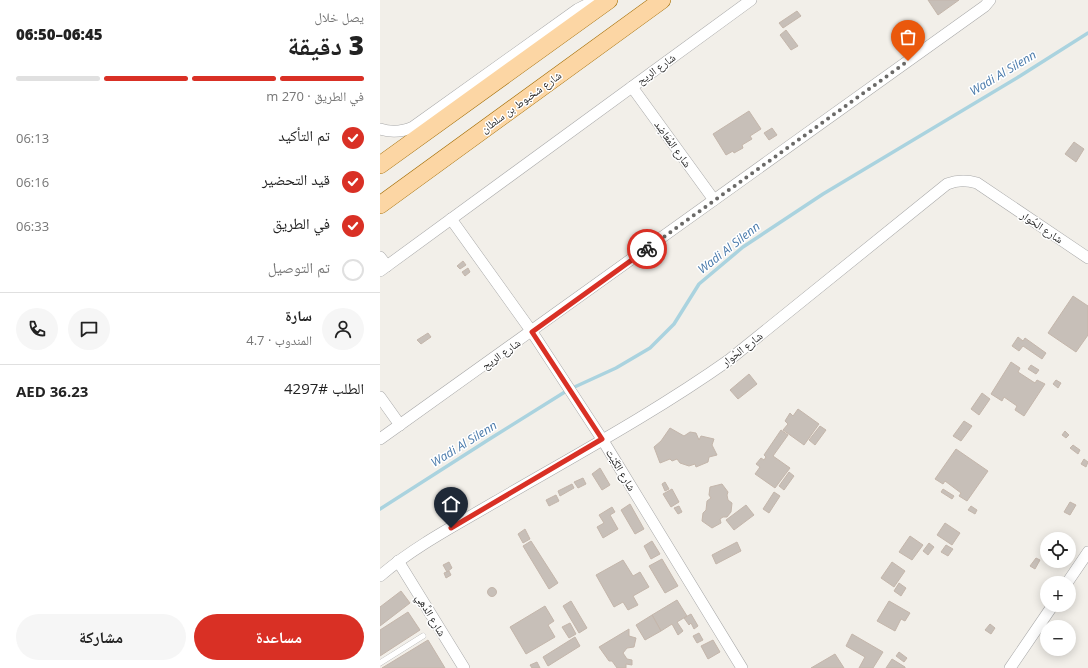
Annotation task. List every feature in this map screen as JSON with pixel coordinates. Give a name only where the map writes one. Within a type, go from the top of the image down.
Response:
[{"type":"main road","points":[[380,165],[609,0]]},
{"type":"main road","name":"شارع شخبوط بن سلطان","points":[[380,205],[662,0]]},
{"type":"street","points":[[380,129],[396,132],[405,131],[413,127],[578,9],[590,3],[602,0]]},
{"type":"street","name":"شارع الريح","points":[[380,257],[384,269],[751,0]]},
{"type":"street","name":"شارع الريح","points":[[380,440],[985,6],[990,0]]},
{"type":"street","name":"شارع المُعَاضِد","points":[[632,87],[714,200]]},
{"type":"street","name":"شارع الحُوار","points":[[380,576],[398,561],[437,536],[691,387],[729,360],[947,184],[967,180],[977,183],[1088,258]]},
{"type":"street","name":"شارع الكَيْت","points":[[451,219],[532,332],[602,439],[742,668]]},
{"type":"street","points":[[380,397],[400,425]]},
{"type":"street","points":[[1072,576],[1088,552]]},
{"type":"street","name":"شارع الدِّهِي","points":[[398,561],[464,668]]},
{"type":"street","points":[[1010,668],[1048,612]]},
{"type":"lane","points":[[380,663],[423,636]]},
{"type":"building","points":[[928,0],[959,0],[938,15]]},
{"type":"building","points":[[797,11],[801,16],[783,28],[779,23]]},
{"type":"building","points":[[786,30],[798,46],[791,50],[780,35]]},
{"type":"building","points":[[749,111],[761,129],[750,136],[752,139],[742,145],[743,148],[726,155],[713,134]]},
{"type":"building","points":[[772,128],[777,135],[769,140],[764,133]]},
{"type":"building","points":[[1074,142],[1084,149],[1076,162],[1065,154]]},
{"type":"building","points":[[463,261],[466,265],[460,269],[457,266]]},
{"type":"building","points":[[468,268],[470,272],[465,276],[462,272]]},
{"type":"building","points":[[1073,296],[1088,306],[1088,335],[1076,352],[1048,333]]},
{"type":"building","points":[[428,333],[431,337],[421,344],[417,340]]},
{"type":"building","points":[[1018,337],[1023,341],[1025,338],[1046,353],[1042,359],[1023,346],[1019,351],[1012,346]]},
{"type":"building","points":[[1011,362],[1020,368],[1018,372],[1035,383],[1037,380],[1045,384],[1024,416],[1015,410],[1017,406],[1004,397],[1002,401],[991,394]]},
{"type":"building","points":[[1031,365],[1039,370],[1036,374],[1028,369]]},
{"type":"building","points":[[749,374],[757,384],[738,399],[730,390]]},
{"type":"building","points":[[1056,380],[1061,383],[1058,388],[1053,384]]},
{"type":"building","points":[[982,393],[990,399],[979,415],[971,409]]},
{"type":"building","points":[[798,409],[819,424],[804,445],[783,430],[788,424],[785,421],[790,413],[793,416]]},
{"type":"building","points":[[964,421],[972,426],[961,441],[953,436]]},
{"type":"building","points":[[820,426],[826,430],[815,445],[809,440]]},
{"type":"building","points":[[670,428],[684,436],[690,432],[696,433],[699,440],[701,436],[714,439],[712,445],[717,455],[709,457],[708,462],[696,467],[695,464],[689,466],[680,463],[677,459],[672,461],[670,459],[660,463],[654,447],[661,441]]},
{"type":"building","points":[[781,430],[788,435],[773,456],[790,468],[775,488],[755,474],[760,467],[756,464],[761,458],[764,460],[766,457],[764,455]]},
{"type":"building","points":[[1065,431],[1069,435],[1066,438],[1062,435]]},
{"type":"building","points":[[1073,445],[1080,450],[1078,454],[1070,448]]},
{"type":"building","points":[[956,449],[988,471],[967,501],[959,496],[961,493],[945,481],[943,484],[935,479]]},
{"type":"building","points":[[1084,459],[1088,462],[1086,467],[1081,464]]},
{"type":"building","points":[[600,468],[610,485],[602,490],[592,474]]},
{"type":"building","points":[[789,472],[794,476],[784,490],[779,486]]},
{"type":"building","points":[[583,478],[586,484],[578,488],[574,482]]},
{"type":"building","points":[[665,482],[669,489],[665,491],[662,484]]},
{"type":"building","points":[[572,484],[574,488],[560,496],[558,491]]},
{"type":"building","points":[[722,484],[728,492],[728,500],[732,503],[731,512],[727,517],[720,519],[721,523],[712,528],[702,521],[703,513],[706,510],[707,501],[711,498],[709,495],[710,487]]},
{"type":"building","points":[[672,489],[679,502],[671,507],[663,494]]},
{"type":"building","points":[[943,489],[954,496],[952,499],[941,492]]},
{"type":"building","points":[[774,492],[780,496],[769,513],[763,509]]},
{"type":"building","points":[[556,495],[559,501],[549,506],[546,500]]},
{"type":"building","points":[[1070,502],[1076,505],[1070,515],[1064,512]]},
{"type":"building","points":[[630,504],[644,529],[635,534],[621,510]]},
{"type":"building","points":[[746,505],[754,515],[734,530],[726,520]]},
{"type":"building","points":[[679,506],[682,512],[678,514],[674,508]]},
{"type":"building","points":[[971,506],[977,510],[975,514],[968,510]]},
{"type":"building","points":[[612,507],[615,512],[610,515],[618,529],[603,538],[597,527],[604,523],[599,515]]},
{"type":"building","points":[[945,523],[960,533],[952,545],[937,535]]},
{"type":"building","points":[[525,529],[530,539],[523,543],[518,534]]},
{"type":"building","points":[[910,536],[923,545],[912,560],[899,552]]},
{"type":"building","points":[[531,541],[558,583],[549,589],[523,546]]},
{"type":"building","points":[[652,541],[660,554],[651,559],[644,546]]},
{"type":"building","points":[[737,542],[741,551],[716,564],[712,555]]},
{"type":"building","points":[[929,543],[934,547],[928,555],[923,551]]},
{"type":"building","points":[[946,545],[953,549],[948,556],[941,552]]},
{"type":"building","points":[[1036,558],[1040,560],[1035,569],[1030,566]]},
{"type":"building","points":[[662,559],[678,586],[665,593],[649,566]]},
{"type":"building","points":[[623,560],[633,576],[640,572],[649,587],[633,596],[638,605],[628,610],[623,602],[614,607],[596,575]]},
{"type":"building","points":[[449,562],[452,568],[447,572],[443,565]]},
{"type":"building","points":[[892,562],[905,571],[894,587],[881,578]]},
{"type":"building","points":[[449,571],[451,575],[446,578],[444,573]]},
{"type":"building","points":[[899,583],[906,588],[901,596],[894,591]]},
{"type":"building","points":[[492,587],[497,592],[492,597],[487,592]]},
{"type":"building","points":[[401,591],[410,603],[380,626],[380,607]]},
{"type":"building","points":[[677,600],[687,616],[677,622],[683,631],[678,635],[672,624],[661,631],[652,615]]},
{"type":"building","points":[[571,601],[587,628],[579,633],[563,606]]},
{"type":"building","points":[[889,601],[910,613],[905,621],[901,619],[895,631],[877,621]]},
{"type":"building","points":[[545,606],[554,621],[548,625],[555,637],[526,654],[510,627]]},
{"type":"building","points":[[408,612],[420,630],[380,656],[380,630]]},
{"type":"building","points":[[691,614],[698,626],[694,629],[691,623],[689,625],[684,618]]},
{"type":"building","points":[[652,615],[661,631],[645,640],[636,625]]},
{"type":"building","points":[[570,623],[576,634],[569,638],[562,627]]},
{"type":"building","points":[[990,624],[995,628],[991,634],[985,630]]},
{"type":"building","points":[[629,629],[629,636],[636,638],[634,647],[627,648],[623,653],[627,659],[632,660],[632,665],[626,664],[626,668],[617,668],[612,661],[609,661],[599,647]]},
{"type":"building","points":[[699,633],[703,640],[697,643],[693,636]]},
{"type":"building","points":[[852,634],[883,652],[873,668],[859,668],[865,657],[846,646]]},
{"type":"building","points":[[575,637],[580,646],[548,666],[543,657]]},
{"type":"building","points":[[428,640],[445,668],[382,668]]},
{"type":"building","points":[[713,640],[720,652],[708,659],[701,646]]},
{"type":"building","points":[[899,652],[907,658],[904,662],[896,656]]},
{"type":"building","points":[[835,654],[844,668],[811,668]]},
{"type":"building","points":[[892,659],[905,667],[905,668],[886,668]]},
{"type":"building","points":[[537,662],[540,668],[532,668],[530,665]]},
{"type":"waterway","name":"Wadi Al Silenn","points":[[380,509],[568,390],[616,368],[650,348],[674,324],[699,284],[743,247],[823,194],[1020,76],[1088,33]]},
{"type":"way so far","points":[[647,249],[908,61]]},
{"type":"route","points":[[451,528],[602,439],[532,332],[647,249]]}]
